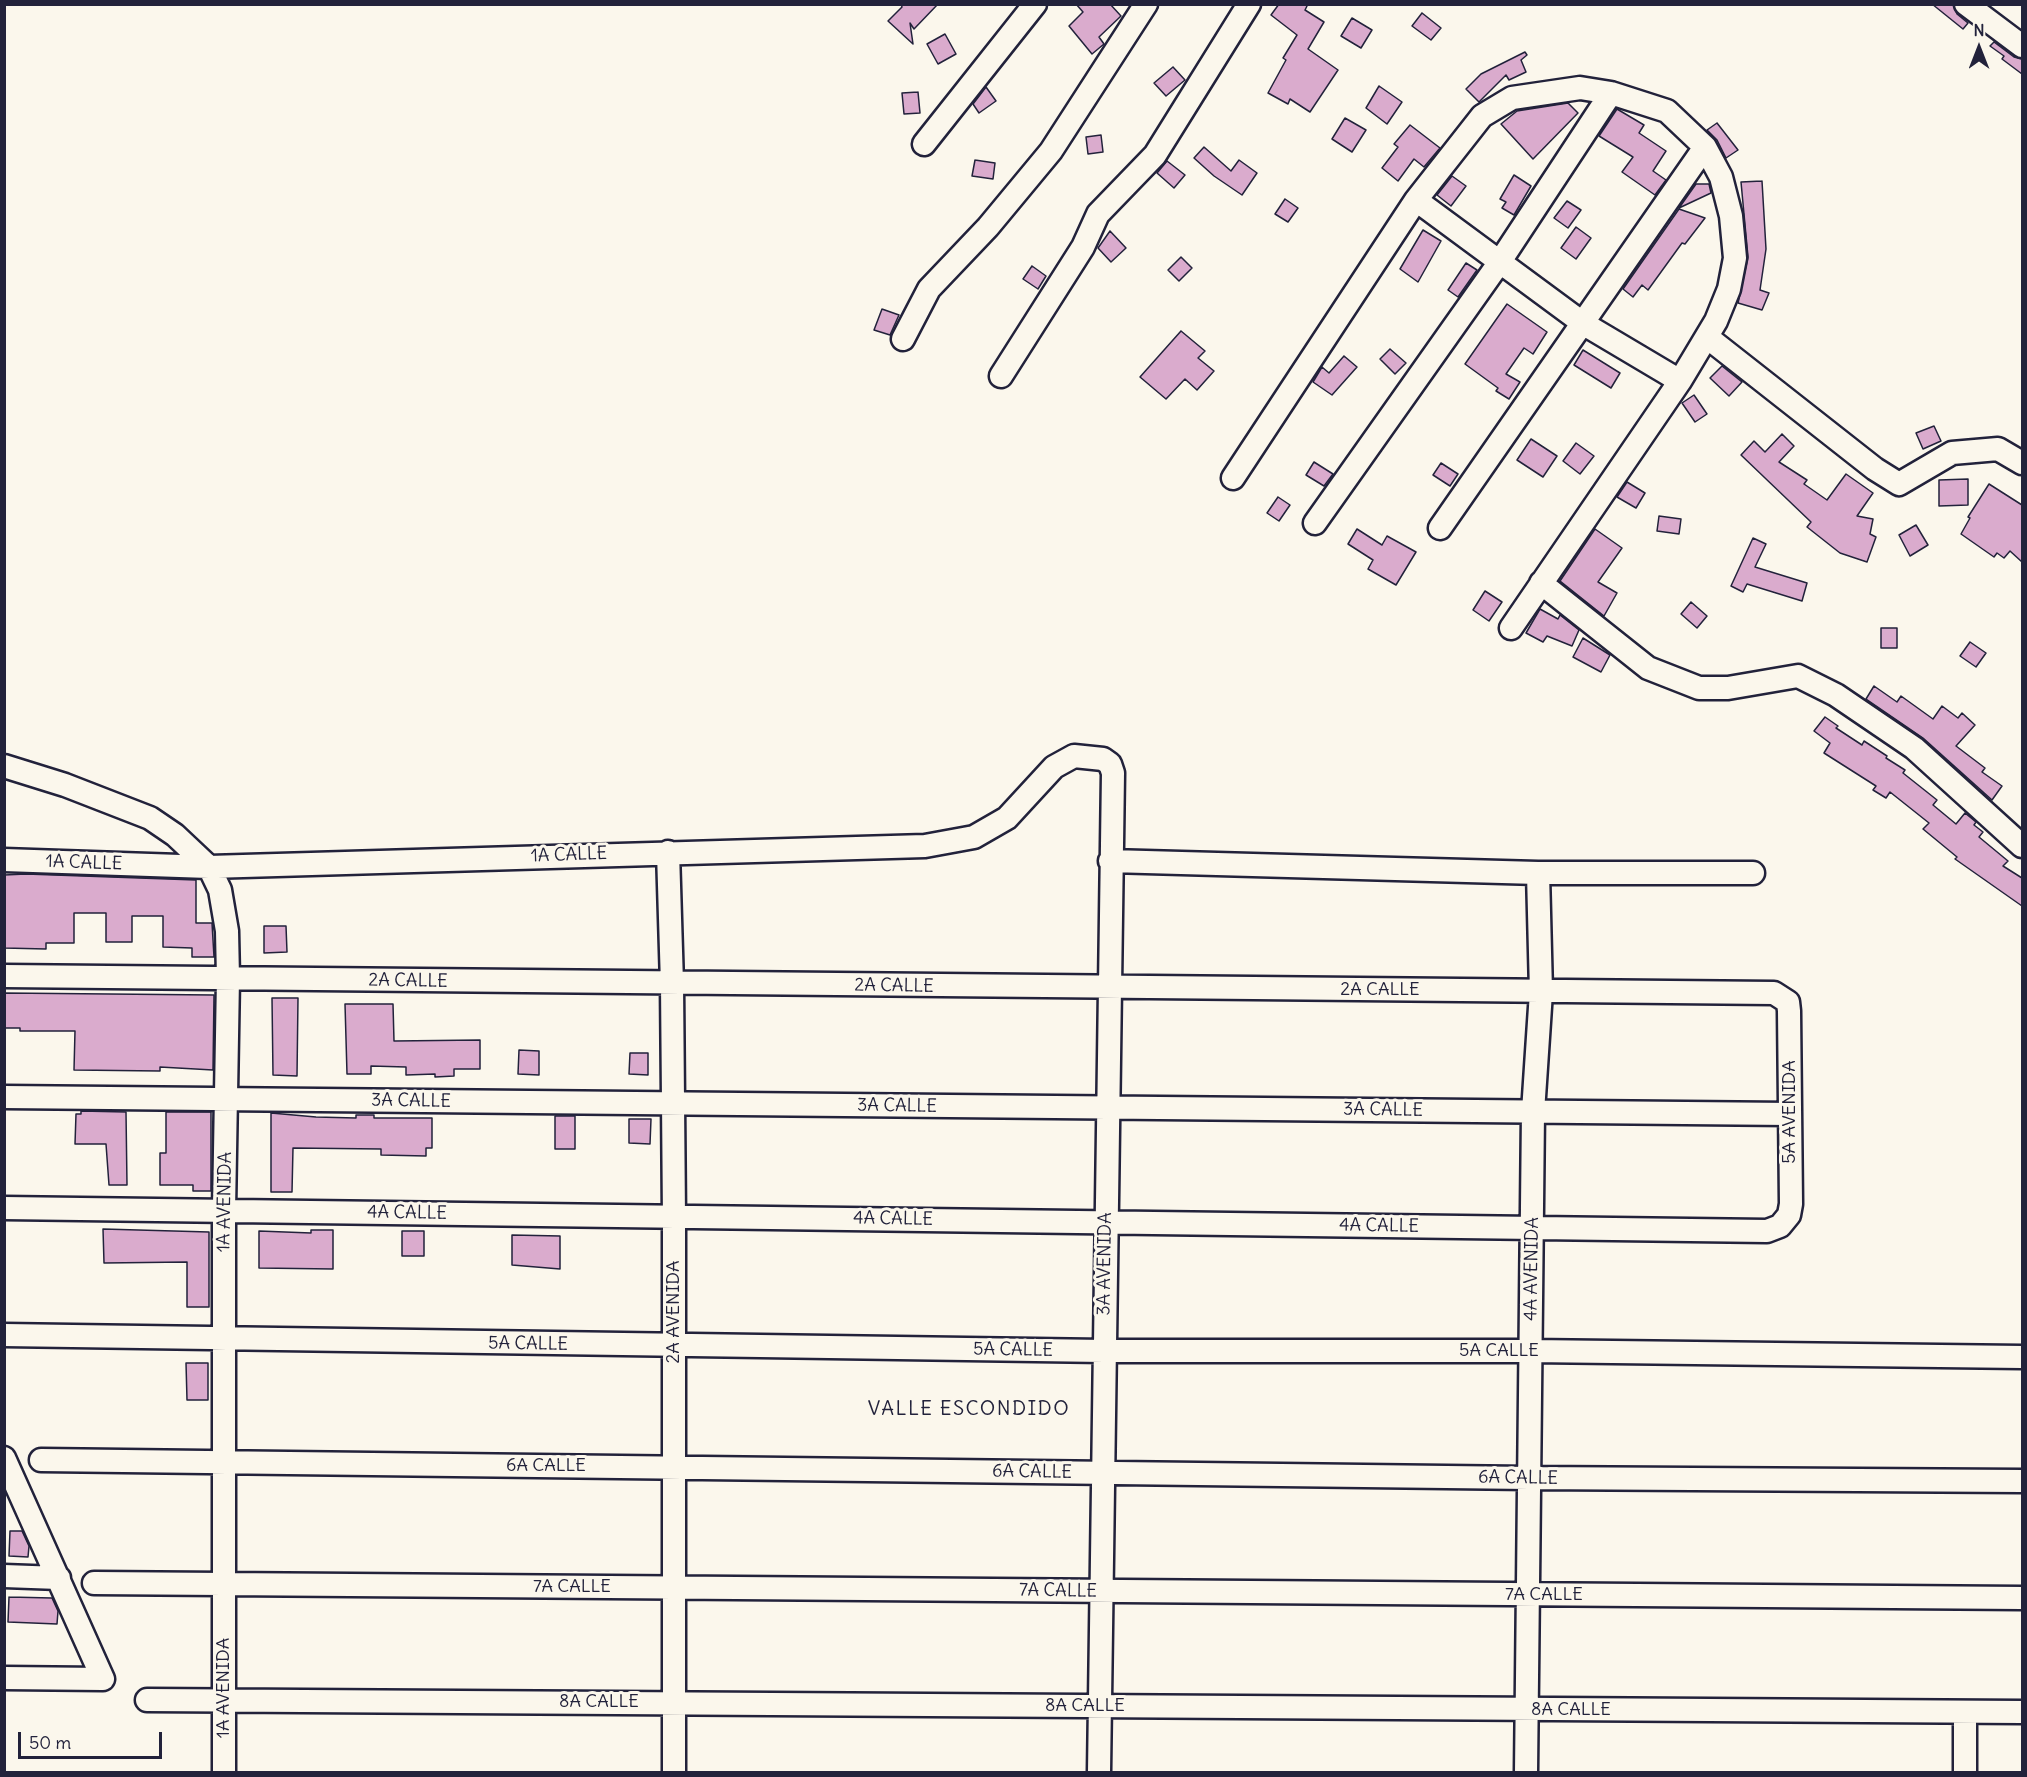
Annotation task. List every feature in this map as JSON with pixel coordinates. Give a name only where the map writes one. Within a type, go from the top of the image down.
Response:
[{"type":"street","points":[[924,144],[1035,4]]},
{"type":"street","points":[[903,339],[929,289],[988,227],[1051,151],[1146,4]]},
{"type":"street","points":[[1000,376],[1083,247],[1098,214],[1155,155],[1249,4]]},
{"type":"street","points":[[1966,4],[2022,46]]},
{"type":"street","points":[[1233,478],[1416,200],[1482,116],[1512,98],[1580,88],[1611,93],[1667,111],[1704,147],[1721,177],[1731,216],[1735,258],[1729,289],[1707,337],[1680,381],[1511,628]]},
{"type":"street","points":[[1315,523],[1499,263],[1611,93]]},
{"type":"street","points":[[1440,528],[1584,324],[1704,147]]},
{"type":"street","points":[[1416,200],[1584,324],[1680,381]]},
{"type":"street","points":[[1707,337],[1875,469],[1899,484],[1952,453],[1998,449],[2022,463]]},
{"type":"street","points":[[1541,583],[1648,668],[1699,688],[1728,688],[1798,676],[1836,695],[1914,748],[2022,846]]},
{"type":"street","name":"1A CALLE","points":[[4,860],[209,867],[925,846],[974,837],[1007,818],[1054,766],[1074,756],[1103,759]]},
{"type":"street","name":"3A AVENIDA","points":[[1100,1773],[1108,989],[1113,772],[1110,764],[1103,759]]},
{"type":"street","name":"1A AVENIDA","points":[[4,766],[76,789],[150,818],[175,835],[209,867],[220,890],[227,932],[228,978],[224,1210],[225,1773]]},
{"type":"street","name":"2A AVENIDA","points":[[668,852],[672,984],[674,1216],[674,1773]]},
{"type":"street","points":[[1110,861],[1538,873],[1753,873]]},
{"type":"street","name":"4A AVENIDA","points":[[1526,1773],[1533,1112],[1540,992],[1538,873]]},
{"type":"street","name":"2A CALLE","points":[[4,976],[1108,989],[1774,993],[1783,997]]},
{"type":"street","name":"5A AVENIDA","points":[[1780,1226],[1789,1215],[1791,1204],[1789,1011],[1788,1002],[1783,997]]},
{"type":"street","name":"3A CALLE","points":[[4,1097],[1790,1114]]},
{"type":"street","name":"4A CALLE","points":[[4,1208],[1767,1231],[1780,1226]]},
{"type":"street","name":"5A CALLE","points":[[4,1335],[1104,1351],[1531,1351],[2022,1357]]},
{"type":"street","name":"6A CALLE","points":[[41,1460],[1529,1478],[2022,1481]]},
{"type":"street","points":[[4,1678],[103,1679],[5,1461]]},
{"type":"street","points":[[4,1576],[59,1578]]},
{"type":"street","name":"7A CALLE","points":[[94,1583],[2022,1598]]},
{"type":"street","name":"8A CALLE","points":[[147,1700],[2022,1712]]},
{"type":"street","points":[[1965,1712],[1965,1773]]},
{"type":"building","points":[[901,4],[938,4],[914,29],[910,23],[913,44],[888,21],[902,7]]},
{"type":"building","points":[[1076,4],[1110,4],[1121,16],[1099,37],[1104,44],[1092,54],[1069,26],[1083,12]]},
{"type":"building","points":[[1279,4],[1308,4],[1305,10],[1324,22],[1308,49],[1338,70],[1310,112],[1290,99],[1288,104],[1268,93],[1286,60],[1283,58],[1297,35],[1271,15]]},
{"type":"building","points":[[1932,4],[1953,4],[1957,14],[1968,23],[1963,29]]},
{"type":"building","points":[[1422,13],[1441,28],[1431,40],[1412,26]]},
{"type":"building","points":[[1352,18],[1372,30],[1361,48],[1341,36]]},
{"type":"building","points":[[945,34],[956,54],[938,64],[927,44]]},
{"type":"building","points":[[1994,42],[2014,57],[2022,59],[2022,74],[2002,59],[2004,56],[1990,46]]},
{"type":"building","points":[[1525,52],[1527,55],[1521,60],[1526,72],[1509,80],[1506,75],[1479,102],[1466,89],[1481,74]]},
{"type":"building","points":[[1173,67],[1185,80],[1166,96],[1154,83]]},
{"type":"building","points":[[1379,86],[1402,102],[1387,124],[1366,108]]},
{"type":"building","points":[[986,87],[996,101],[979,113],[973,104]]},
{"type":"building","points":[[918,92],[920,113],[904,114],[902,93]]},
{"type":"building","points":[[1568,103],[1578,113],[1533,159],[1501,124],[1517,111]]},
{"type":"building","points":[[1617,109],[1644,125],[1639,133],[1666,151],[1653,171],[1666,180],[1655,195],[1622,172],[1633,157],[1599,136]]},
{"type":"building","points":[[1345,118],[1366,130],[1352,152],[1332,139]]},
{"type":"building","points":[[1717,123],[1738,150],[1726,158],[1717,140],[1707,130]]},
{"type":"building","points":[[1410,125],[1440,148],[1424,167],[1414,159],[1398,181],[1382,168],[1398,147],[1394,144]]},
{"type":"building","points":[[1101,135],[1103,152],[1088,154],[1086,137]]},
{"type":"building","points":[[1204,147],[1231,171],[1239,160],[1257,173],[1242,195],[1214,176],[1194,158]]},
{"type":"building","points":[[975,160],[995,163],[993,179],[972,176]]},
{"type":"building","points":[[1167,161],[1185,175],[1174,188],[1157,173]]},
{"type":"building","points":[[1514,175],[1531,186],[1514,215],[1502,208],[1506,202],[1500,199]]},
{"type":"building","points":[[1452,176],[1466,186],[1451,206],[1437,195]]},
{"type":"building","points":[[1762,181],[1766,249],[1760,290],[1769,293],[1762,310],[1738,303],[1748,257],[1741,182]]},
{"type":"building","points":[[1696,184],[1709,184],[1711,193],[1679,208]]},
{"type":"building","points":[[1285,199],[1298,208],[1288,222],[1275,214]]},
{"type":"building","points":[[1567,201],[1581,210],[1568,228],[1554,218]]},
{"type":"building","points":[[1679,209],[1705,218],[1685,244],[1682,243],[1648,290],[1642,285],[1633,297],[1623,289]]},
{"type":"building","points":[[1576,227],[1591,238],[1576,259],[1561,248]]},
{"type":"building","points":[[1423,230],[1441,241],[1418,282],[1400,269]]},
{"type":"building","points":[[1110,231],[1126,248],[1111,262],[1098,248]]},
{"type":"building","points":[[1181,257],[1192,268],[1179,281],[1168,270]]},
{"type":"building","points":[[1466,263],[1477,270],[1458,297],[1448,290]]},
{"type":"building","points":[[1032,266],[1046,276],[1038,289],[1023,279]]},
{"type":"building","points":[[1507,304],[1547,332],[1533,354],[1524,348],[1506,374],[1520,382],[1509,399],[1496,391],[1498,388],[1465,364]]},
{"type":"building","points":[[882,309],[899,315],[890,335],[874,330]]},
{"type":"building","points":[[1181,331],[1205,351],[1198,358],[1214,371],[1197,390],[1185,379],[1166,399],[1140,377]]},
{"type":"building","points":[[1390,349],[1406,363],[1395,374],[1380,359]]},
{"type":"building","points":[[1583,350],[1620,373],[1611,388],[1574,365]]},
{"type":"building","points":[[1344,356],[1357,367],[1332,395],[1313,382],[1322,367],[1329,373]]},
{"type":"building","points":[[1722,366],[1742,382],[1729,396],[1710,378]]},
{"type":"building","points":[[1694,395],[1707,414],[1695,422],[1682,403]]},
{"type":"building","points":[[1934,426],[1941,441],[1923,449],[1916,433]]},
{"type":"building","points":[[1782,434],[1794,446],[1779,462],[1807,480],[1804,484],[1827,500],[1846,474],[1873,493],[1857,516],[1873,519],[1870,534],[1876,537],[1867,562],[1840,553],[1807,527],[1811,522],[1741,455],[1754,441],[1765,452]]},
{"type":"building","points":[[1531,439],[1557,456],[1543,477],[1517,460]]},
{"type":"building","points":[[1576,443],[1594,456],[1580,474],[1563,461]]},
{"type":"building","points":[[1314,462],[1333,474],[1324,486],[1306,475]]},
{"type":"building","points":[[1441,463],[1458,474],[1450,486],[1433,475]]},
{"type":"building","points":[[1968,479],[1968,505],[1939,506],[1939,480]]},
{"type":"building","points":[[1627,482],[1645,493],[1636,508],[1617,497]]},
{"type":"building","points":[[1989,484],[2022,505],[2022,562],[2010,551],[2004,558],[1997,553],[1994,557],[1961,534],[1970,518],[1968,517]]},
{"type":"building","points":[[1278,497],[1290,505],[1279,521],[1267,513]]},
{"type":"building","points":[[1659,516],[1681,519],[1679,534],[1657,531]]},
{"type":"building","points":[[1916,525],[1928,545],[1910,556],[1899,535]]},
{"type":"building","points":[[1357,529],[1382,545],[1387,536],[1416,552],[1396,585],[1368,569],[1373,560],[1348,544]]},
{"type":"building","points":[[1595,529],[1622,548],[1598,582],[1617,593],[1604,616],[1560,581]]},
{"type":"building","points":[[1753,538],[1766,544],[1755,567],[1807,583],[1802,601],[1747,584],[1743,592],[1731,586]]},
{"type":"building","points":[[1485,591],[1502,602],[1489,621],[1473,610]]},
{"type":"building","points":[[1691,602],[1707,616],[1697,628],[1681,614]]},
{"type":"building","points":[[1540,609],[1558,619],[1560,615],[1579,630],[1572,646],[1547,636],[1543,642],[1526,633]]},
{"type":"building","points":[[1881,628],[1897,628],[1897,648],[1881,648]]},
{"type":"building","points":[[1583,638],[1610,655],[1601,672],[1573,657]]},
{"type":"building","points":[[1970,642],[1986,653],[1976,667],[1960,656]]},
{"type":"building","points":[[1874,686],[1897,702],[1901,696],[1933,719],[1942,706],[1958,718],[1962,713],[1975,725],[1956,746],[1985,768],[1982,772],[2002,786],[1992,800],[1923,738],[1866,699]]},
{"type":"building","points":[[1825,717],[1838,726],[1836,728],[1862,745],[1864,741],[1905,770],[1903,773],[1937,800],[1933,805],[1956,824],[1965,813],[1976,822],[1974,825],[1983,832],[1979,837],[2008,861],[2003,866],[2022,878],[2022,906],[1955,859],[1957,857],[1923,829],[1929,823],[1890,792],[1886,798],[1873,790],[1876,786],[1824,753],[1830,743],[1814,731]]},
{"type":"building","points":[[4,875],[196,880],[196,923],[212,923],[214,957],[192,957],[192,948],[163,947],[163,916],[132,916],[132,942],[106,942],[106,913],[74,913],[74,943],[46,943],[46,949],[4,948]]},
{"type":"building","points":[[264,926],[286,926],[287,952],[264,953]]},
{"type":"building","points":[[4,993],[214,995],[213,1070],[160,1067],[160,1071],[74,1070],[75,1031],[20,1031],[20,1028],[4,1028]]},
{"type":"building","points":[[272,998],[298,998],[297,1076],[273,1075]]},
{"type":"building","points":[[345,1004],[393,1004],[394,1041],[480,1040],[480,1069],[454,1069],[454,1076],[435,1077],[435,1074],[406,1075],[406,1067],[371,1066],[371,1074],[347,1074]]},
{"type":"building","points":[[519,1050],[539,1051],[539,1075],[518,1074]]},
{"type":"building","points":[[630,1053],[648,1053],[648,1075],[629,1074]]},
{"type":"building","points":[[81,1111],[126,1112],[127,1185],[109,1185],[106,1144],[75,1144],[76,1114],[81,1114]]},
{"type":"building","points":[[166,1112],[211,1112],[211,1191],[193,1191],[193,1185],[160,1185],[160,1153],[166,1153]]},
{"type":"building","points":[[271,1113],[316,1117],[356,1118],[356,1115],[374,1115],[374,1118],[432,1118],[432,1148],[426,1148],[426,1156],[381,1155],[381,1149],[293,1148],[292,1192],[271,1192]]},
{"type":"building","points":[[555,1116],[575,1116],[575,1149],[555,1149]]},
{"type":"building","points":[[629,1119],[651,1119],[650,1144],[629,1143]]},
{"type":"building","points":[[103,1229],[209,1232],[209,1307],[187,1307],[187,1262],[104,1263]]},
{"type":"building","points":[[311,1230],[333,1230],[333,1269],[259,1268],[259,1231],[311,1233]]},
{"type":"building","points":[[402,1231],[424,1231],[424,1256],[402,1256]]},
{"type":"building","points":[[512,1235],[560,1236],[560,1269],[512,1265]]},
{"type":"building","points":[[186,1363],[208,1363],[208,1400],[187,1400]]},
{"type":"building","points":[[10,1531],[22,1531],[29,1546],[28,1557],[9,1556]]},
{"type":"building","points":[[9,1597],[52,1598],[58,1611],[57,1624],[8,1622]]},
{"type":"district","name":"VALLE ESCONDIDO","points":[[969,1409]]}]
